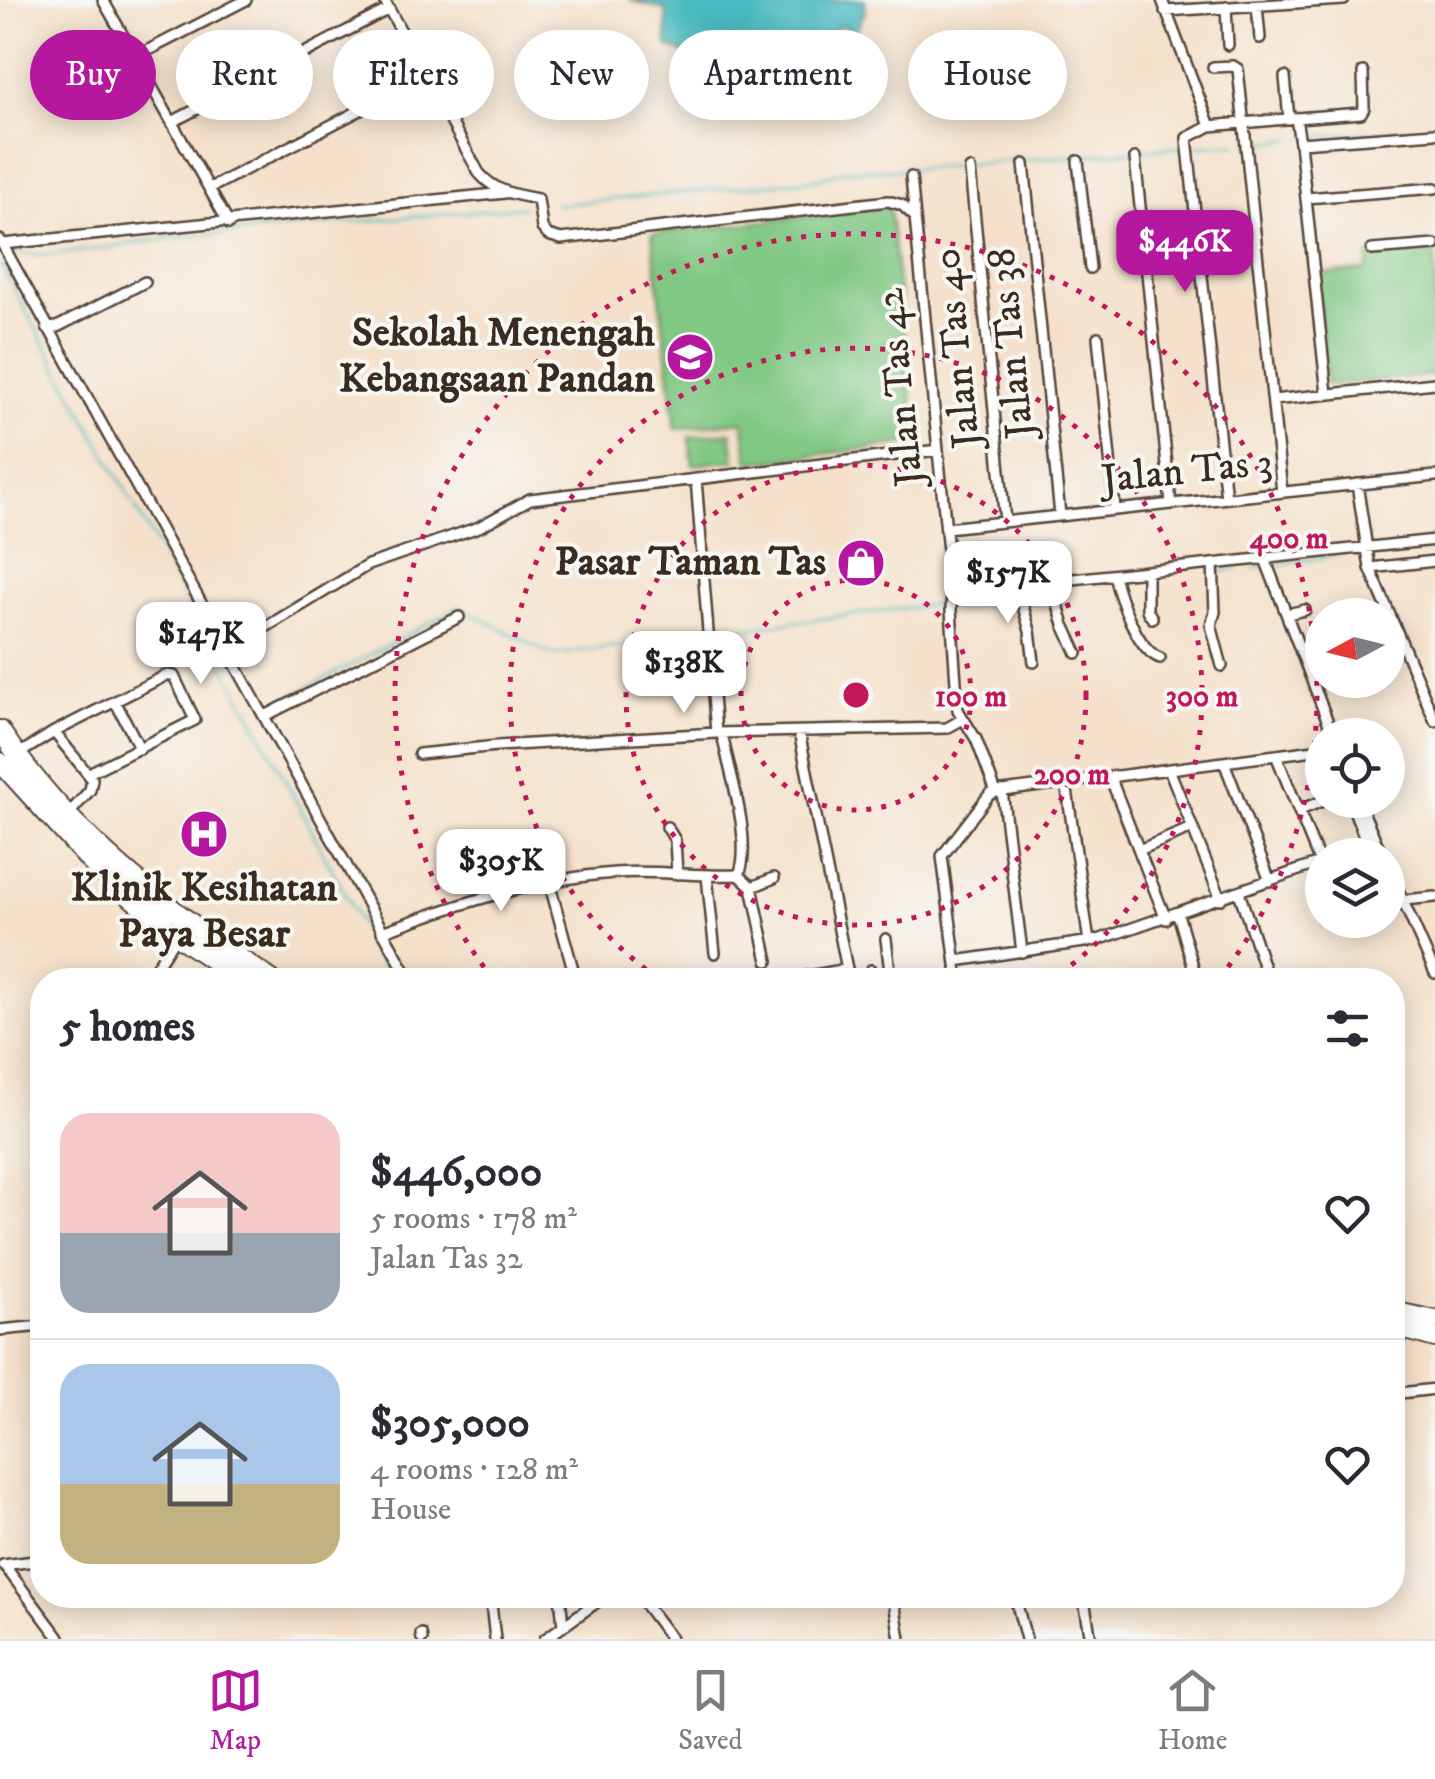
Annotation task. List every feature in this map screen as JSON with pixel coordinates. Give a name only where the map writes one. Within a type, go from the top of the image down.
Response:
[{"type":"highway","points":[[0,730],[8,759],[97,869],[176,936],[224,968]]},
{"type":"highway","points":[[8,759],[107,857],[154,897],[255,968]]},
{"type":"highway","points":[[1405,1313],[1435,1320]]},
{"type":"highway","points":[[1405,1330],[1435,1338]]},
{"type":"street","points":[[102,0],[119,30]]},
{"type":"street","points":[[156,46],[246,0]]},
{"type":"street","points":[[1162,0],[1210,126]]},
{"type":"street","points":[[1166,11],[1344,0]]},
{"type":"street","points":[[172,122],[386,4],[400,30]]},
{"type":"street","points":[[1256,6],[1260,38]]},
{"type":"street","points":[[1226,8],[1228,45]]},
{"type":"street","points":[[1213,67],[1233,66],[1238,70],[1282,492]]},
{"type":"street","points":[[1226,498],[1186,143],[1190,135],[1210,126],[1364,111],[1363,72]]},
{"type":"street","points":[[1285,77],[1300,143],[1327,394]]},
{"type":"street","points":[[156,94],[229,224]]},
{"type":"street","points":[[210,188],[341,120]]},
{"type":"street","points":[[450,120],[486,182],[508,193],[538,199],[542,228],[556,238],[888,200],[902,205],[915,217]]},
{"type":"street","points":[[1300,143],[1435,133]]},
{"type":"street","points":[[1135,158],[1171,504]]},
{"type":"street","points":[[1078,160],[1090,268]]},
{"type":"street","name":"Jalan Tas 38","points":[[1024,164],[1060,515]]},
{"type":"street","name":"Jalan Tas 40","points":[[970,169],[1005,521]]},
{"type":"street","name":"Jalan Tas 42","points":[[911,177],[952,592],[956,697],[999,792],[1022,952]]},
{"type":"street","points":[[1306,198],[1435,188]]},
{"type":"street","points":[[403,968],[1,242],[229,224],[508,193]]},
{"type":"street","points":[[1372,250],[1435,245]]},
{"type":"street","points":[[48,328],[145,282]]},
{"type":"street","points":[[1098,337],[1115,510]]},
{"type":"street","points":[[1272,400],[1435,383]]},
{"type":"street","points":[[228,650],[368,564],[479,528],[525,500],[938,450]]},
{"type":"street","name":"Jalan Tas 3","points":[[946,528],[1435,476]]},
{"type":"street","points":[[696,478],[719,734],[742,839],[744,864],[739,875]]},
{"type":"street","points":[[1358,484],[1370,568],[1435,721]]},
{"type":"street","points":[[952,592],[1435,540]]},
{"type":"street","points":[[1265,558],[1305,653]]},
{"type":"street","points":[[1370,568],[1435,562]]},
{"type":"street","points":[[1212,564],[1216,612],[1211,625],[1222,666]]},
{"type":"street","points":[[1147,571],[1147,610],[1152,618]]},
{"type":"street","points":[[1114,575],[1120,600],[1140,641],[1148,653],[1160,658]]},
{"type":"street","points":[[1052,581],[1064,625],[1077,653]]},
{"type":"street","points":[[1017,585],[1034,662]]},
{"type":"street","points":[[1287,614],[1305,610]]},
{"type":"street","points":[[265,716],[459,617]]},
{"type":"street","points":[[8,759],[171,674],[195,720],[89,774]]},
{"type":"street","points":[[115,701],[140,750]]},
{"type":"street","points":[[419,754],[719,734],[947,728],[963,719]]},
{"type":"street","points":[[54,732],[89,774],[90,790],[67,816]]},
{"type":"street","points":[[799,732],[847,968]]},
{"type":"street","points":[[957,968],[942,856],[989,795],[1305,751]]},
{"type":"street","points":[[1276,755],[1311,838]]},
{"type":"street","points":[[1224,762],[1270,881]]},
{"type":"street","points":[[1169,769],[1221,899]]},
{"type":"street","points":[[1110,777],[1166,919]]},
{"type":"street","points":[[1066,783],[1089,942]]},
{"type":"street","points":[[1300,810],[1305,808]]},
{"type":"street","points":[[668,827],[675,840],[677,874]]},
{"type":"street","points":[[1139,850],[1192,828]]},
{"type":"street","points":[[956,960],[1089,942],[1166,919],[1305,868]]},
{"type":"street","points":[[382,932],[444,910],[549,882],[614,873],[739,875],[752,886],[768,961]]},
{"type":"street","points":[[707,876],[716,952]]},
{"type":"street","points":[[752,886],[774,878]]},
{"type":"street","points":[[549,882],[573,968]]},
{"type":"street","points":[[1239,892],[1264,968]]},
{"type":"street","points":[[1405,900],[1435,897]]},
{"type":"street","points":[[1405,902],[1435,973]]},
{"type":"street","points":[[1178,914],[1192,968]]},
{"type":"street","points":[[156,968],[176,936]]},
{"type":"street","points":[[886,939],[890,968]]},
{"type":"street","points":[[0,1330],[30,1327]]},
{"type":"street","points":[[1405,1392],[1435,1389]]},
{"type":"street","points":[[30,1562],[2,1566],[30,1601]]},
{"type":"street","points":[[35,1608],[60,1639]]},
{"type":"street","points":[[492,1608],[496,1639]]},
{"type":"street","points":[[562,1608],[564,1626]]},
{"type":"street","points":[[544,1639],[589,1608]]},
{"type":"street","points":[[647,1608],[670,1639]]},
{"type":"street","points":[[895,1608],[900,1639]]},
{"type":"street","points":[[1019,1608],[1026,1639]]},
{"type":"street","points":[[1085,1608],[1091,1639]]},
{"type":"green space","points":[[889,207],[917,443],[749,463],[743,421],[676,429],[652,234]]},
{"type":"green space","points":[[1435,250],[1435,375],[1327,385],[1316,274],[1365,271],[1368,256]]},
{"type":"green space","points":[[731,432],[735,460],[693,465],[689,437]]},
{"type":"water","points":[[629,0],[865,0],[865,12],[856,30],[846,30],[847,26],[841,25],[837,30],[669,30],[669,47],[666,10]]},
{"type":"waterway","points":[[1306,137],[1435,128]]},
{"type":"waterway","points":[[1248,144],[1291,139]]},
{"type":"waterway","points":[[1194,146],[1237,144]]},
{"type":"waterway","points":[[555,205],[812,180],[848,170],[899,170],[1181,147]]},
{"type":"waterway","points":[[14,252],[68,253],[173,238],[524,207]]},
{"type":"waterway","points":[[0,264],[252,717],[384,968]]},
{"type":"waterway","points":[[1375,555],[1435,549]]},
{"type":"waterway","points":[[1274,565],[1338,555]]},
{"type":"waterway","points":[[1252,568],[1262,567]]},
{"type":"waterway","points":[[1219,572],[1237,569]]},
{"type":"waterway","points":[[1121,578],[1143,576]]},
{"type":"waterway","points":[[1059,587],[1084,582]]},
{"type":"waterway","points":[[1025,592],[1041,589]]},
{"type":"waterway","points":[[958,601],[1005,594]]},
{"type":"waterway","points":[[714,632],[946,603]]},
{"type":"waterway","points":[[266,710],[459,607],[552,655],[698,635]]},
{"type":"place","name":"Sekolah Menengah Kebangsaan Pandan","points":[[690,357]]},
{"type":"place","name":"Pasar Taman Tas","points":[[861,563]]},
{"type":"place","name":"Klinik Kesihatan Paya Besar","points":[[204,834]]}]
